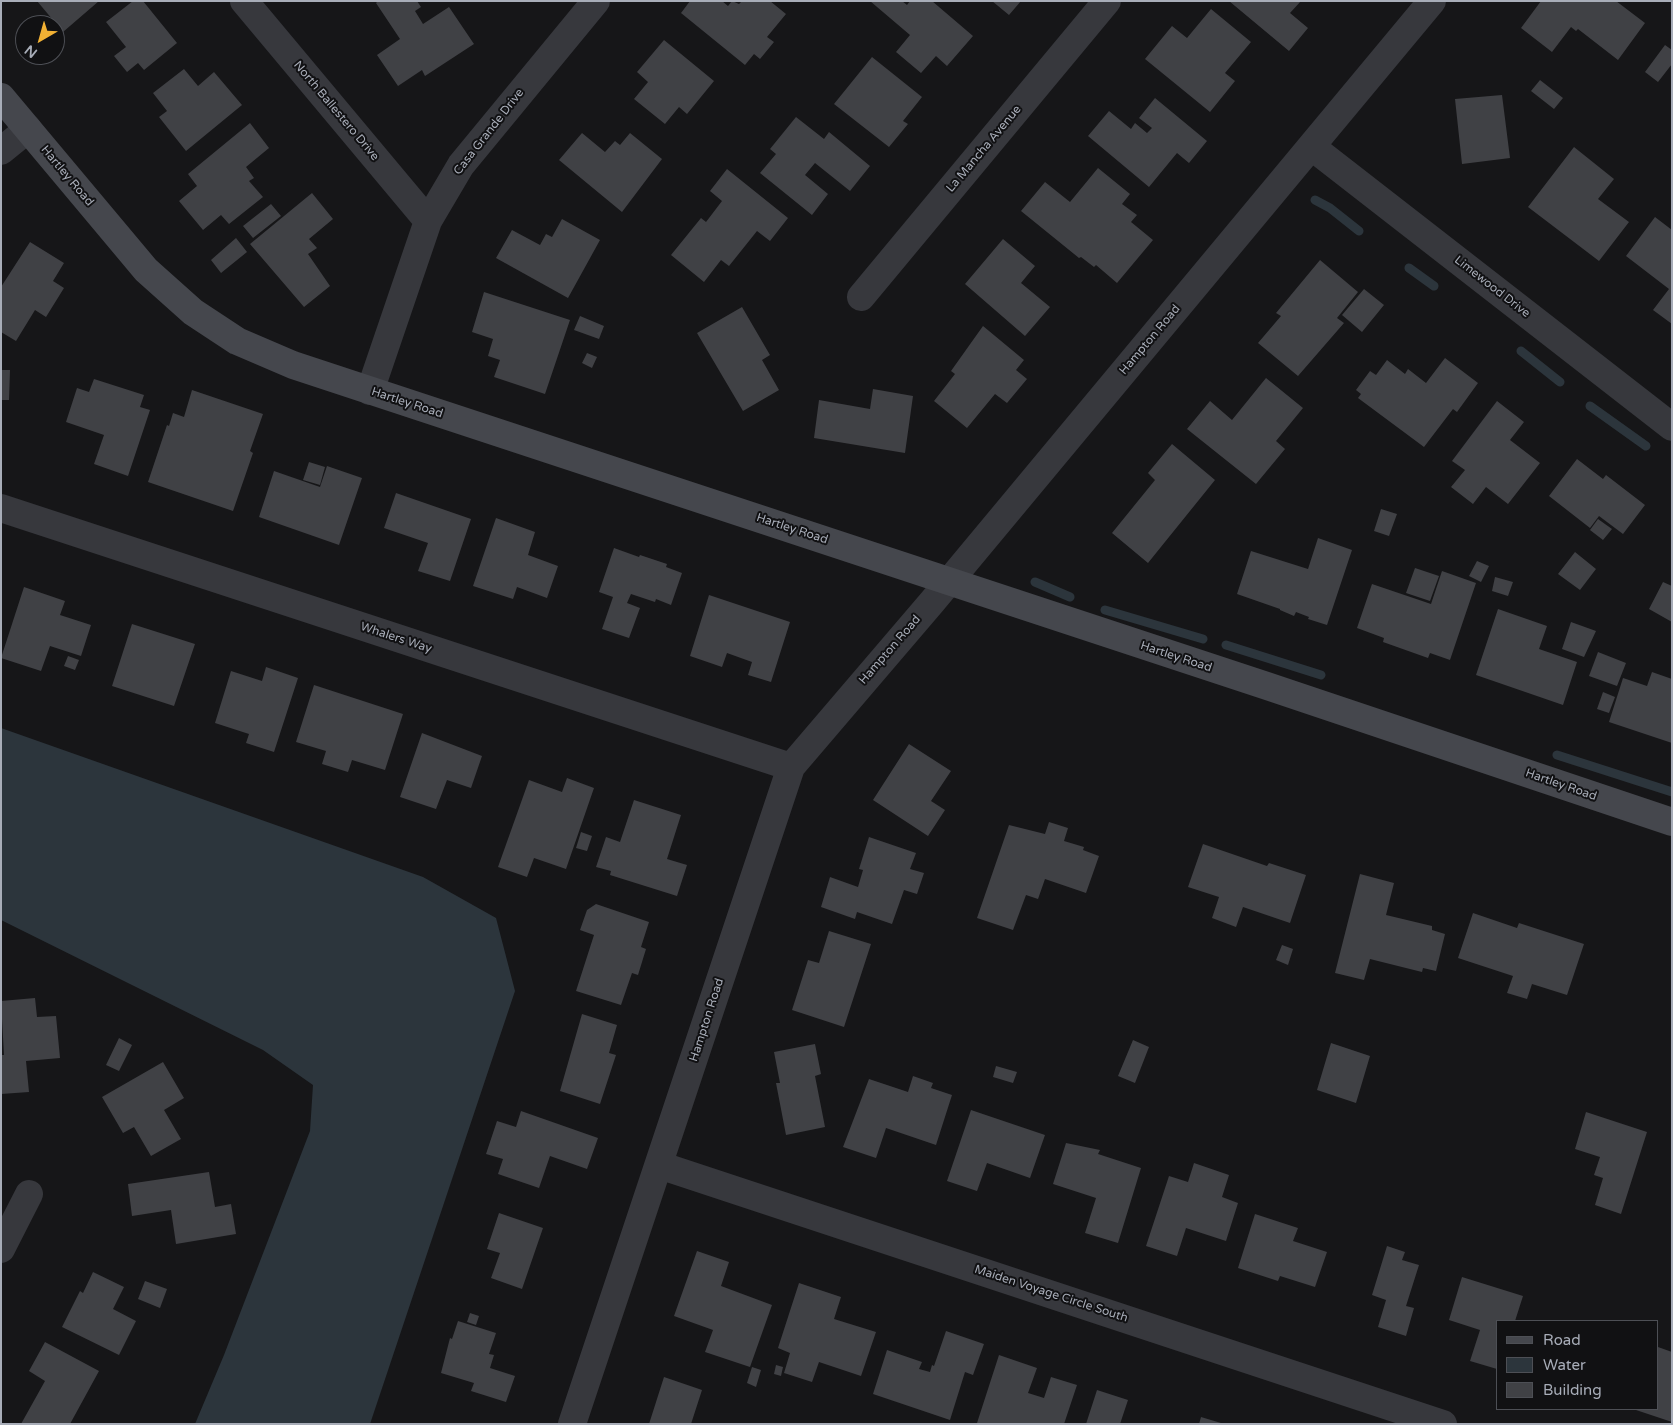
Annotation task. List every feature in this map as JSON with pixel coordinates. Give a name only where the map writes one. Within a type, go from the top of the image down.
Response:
[{"type":"street","name":"North Ballestero Drive","points":[[244,1],[428,221]]},
{"type":"street","name":"Casa Grande Drive","points":[[370,391],[428,221],[460,164],[596,1]]},
{"type":"street","name":"La Mancha Avenue","points":[[861,297],[1106,1]]},
{"type":"street","name":"Hampton Road","points":[[572,1424],[791,767],[949,581],[1432,1]]},
{"type":"street","name":"Hartley Road","points":[[1,97],[146,270],[193,312],[237,341],[293,365],[370,391],[949,581],[1672,822]]},
{"type":"street","points":[[1,151],[28,129]]},
{"type":"street","name":"Limewood Drive","points":[[1312,146],[1672,427]]},
{"type":"street","name":"Whalers Way","points":[[1,508],[196,574],[791,767]]},
{"type":"street","name":"Maiden Voyage Circle South","points":[[659,1164],[1443,1424]]},
{"type":"street","points":[[1,1248],[29,1194]]},
{"type":"water","points":[[1,728],[423,877],[496,918],[515,991],[370,1424],[195,1424],[224,1355],[310,1131],[313,1085],[263,1050],[1,920]]},
{"type":"building","points":[[37,1],[99,1],[65,30],[65,15],[49,15]]},
{"type":"building","points":[[133,1],[143,1],[177,43],[144,70],[138,63],[127,72],[114,56],[126,47],[106,22]]},
{"type":"building","points":[[378,1],[417,1],[421,7],[415,11],[423,24],[449,7],[474,44],[425,76],[422,70],[398,86],[377,55],[400,39],[376,3]]},
{"type":"building","points":[[690,1],[722,1],[728,6],[732,1],[739,4],[742,1],[770,1],[786,14],[767,37],[774,42],[760,59],[754,54],[745,65],[681,13]]},
{"type":"building","points":[[870,1],[902,1],[907,5],[910,1],[932,1],[973,36],[947,66],[936,56],[921,73],[896,52],[910,35]]},
{"type":"building","points":[[992,1],[1021,1],[1009,15]]},
{"type":"building","points":[[1229,1],[1301,1],[1290,13],[1308,28],[1289,51]]},
{"type":"building","points":[[1541,1],[1616,1],[1645,23],[1618,60],[1578,29],[1576,31],[1571,27],[1552,52],[1521,28]]},
{"type":"building","points":[[1211,9],[1251,42],[1225,73],[1235,81],[1210,112],[1145,59],[1172,26],[1187,38]]},
{"type":"building","points":[[664,40],[714,81],[687,114],[679,107],[665,124],[634,99],[648,82],[637,72]]},
{"type":"building","points":[[1665,45],[1672,50],[1672,64],[1658,82],[1645,72]]},
{"type":"building","points":[[872,57],[922,97],[903,121],[908,124],[889,147],[834,104]]},
{"type":"building","points":[[184,69],[198,86],[214,72],[242,105],[186,151],[159,117],[167,111],[153,93]]},
{"type":"building","points":[[1540,80],[1563,98],[1554,109],[1531,91]]},
{"type":"building","points":[[1502,95],[1510,158],[1462,164],[1455,99]]},
{"type":"building","points":[[1155,98],[1207,141],[1189,163],[1177,153],[1149,187],[1088,136],[1109,111],[1131,129],[1135,123],[1147,133],[1152,128],[1139,118]]},
{"type":"building","points":[[796,117],[824,139],[829,132],[870,166],[850,191],[815,163],[805,175],[828,194],[812,215],[760,173],[776,154],[770,149]]},
{"type":"building","points":[[250,123],[269,148],[246,167],[254,178],[249,181],[263,197],[229,224],[221,215],[203,230],[179,201],[197,186],[188,174]]},
{"type":"building","points":[[582,133],[605,152],[615,141],[620,145],[630,133],[662,159],[622,212],[559,160]]},
{"type":"building","points":[[1574,147],[1614,179],[1598,199],[1629,222],[1599,261],[1528,207]]},
{"type":"building","points":[[1098,168],[1130,194],[1122,204],[1137,215],[1131,222],[1153,240],[1117,283],[1096,265],[1094,267],[1081,257],[1079,258],[1021,211],[1045,182],[1070,202]]},
{"type":"building","points":[[727,169],[788,218],[770,241],[757,231],[729,266],[721,260],[704,282],[671,255],[701,218],[706,222],[722,201],[710,191]]},
{"type":"building","points":[[312,193],[333,219],[309,239],[317,248],[308,254],[330,286],[304,307],[250,244]]},
{"type":"building","points":[[271,204],[281,216],[253,238],[243,226]]},
{"type":"building","points":[[1655,217],[1672,230],[1672,324],[1653,310],[1669,289],[1626,256]]},
{"type":"building","points":[[562,219],[600,240],[568,298],[496,258],[512,230],[540,245],[546,234],[552,237]]},
{"type":"building","points":[[236,238],[247,252],[221,273],[211,260]]},
{"type":"building","points":[[1003,239],[1035,266],[1021,283],[1050,307],[1025,336],[965,284]]},
{"type":"building","points":[[30,242],[64,263],[53,281],[64,288],[46,317],[35,310],[16,341],[1,332],[1,287]]},
{"type":"building","points":[[1320,260],[1358,292],[1337,318],[1344,323],[1298,376],[1258,343],[1281,316],[1276,313]]},
{"type":"building","points":[[1364,289],[1384,305],[1362,332],[1342,315]]},
{"type":"building","points":[[484,292],[570,320],[545,394],[494,377],[500,360],[488,356],[493,339],[472,332]]},
{"type":"building","points":[[742,307],[770,355],[762,360],[779,390],[743,411],[697,333]]},
{"type":"building","points":[[580,316],[604,326],[599,339],[574,330]]},
{"type":"building","points":[[983,326],[1024,360],[1016,370],[1027,379],[1007,403],[995,394],[967,428],[934,401],[955,374],[951,371]]},
{"type":"building","points":[[587,353],[597,357],[592,368],[582,363]]},
{"type":"building","points":[[1445,358],[1478,383],[1457,412],[1453,409],[1424,447],[1358,398],[1361,394],[1356,390],[1370,371],[1376,375],[1387,360],[1405,374],[1408,369],[1426,383]]},
{"type":"building","points":[[1,370],[10,370],[9,400],[1,400]]},
{"type":"building","points":[[1266,378],[1303,408],[1276,441],[1285,449],[1256,484],[1187,429],[1210,401],[1232,420]]},
{"type":"building","points":[[94,379],[144,395],[140,407],[150,410],[128,476],[94,464],[104,435],[66,422],[77,388],[89,392]]},
{"type":"building","points":[[873,389],[913,396],[905,453],[814,438],[819,400],[870,409]]},
{"type":"building","points":[[192,390],[263,414],[250,451],[253,453],[233,511],[148,482],[167,425],[169,426],[173,413],[184,417]]},
{"type":"building","points":[[1497,401],[1524,422],[1510,440],[1540,463],[1508,504],[1486,487],[1473,504],[1451,487],[1465,470],[1452,461]]},
{"type":"building","points":[[1172,444],[1215,480],[1148,563],[1112,533],[1155,480],[1148,473]]},
{"type":"building","points":[[1577,459],[1603,479],[1606,475],[1645,505],[1623,534],[1599,516],[1590,528],[1549,496]]},
{"type":"building","points":[[309,462],[325,467],[320,485],[303,480]]},
{"type":"building","points":[[327,466],[362,478],[339,545],[259,517],[274,471],[320,487]]},
{"type":"building","points":[[396,493],[471,519],[450,581],[418,571],[428,543],[384,528]]},
{"type":"building","points":[[1381,509],[1397,514],[1389,536],[1374,531]]},
{"type":"building","points":[[496,518],[535,532],[528,555],[558,566],[547,598],[517,587],[513,599],[473,586]]},
{"type":"building","points":[[1598,519],[1612,529],[1603,540],[1590,530]]},
{"type":"building","points":[[1318,538],[1352,550],[1327,625],[1308,619],[1309,617],[1296,612],[1294,616],[1237,594],[1251,551],[1308,569]]},
{"type":"building","points":[[614,548],[667,564],[666,567],[682,573],[671,605],[656,599],[655,602],[631,594],[627,603],[640,608],[629,638],[602,629],[613,597],[599,592]]},
{"type":"building","points":[[1575,552],[1596,569],[1580,590],[1558,574]]},
{"type":"building","points":[[1477,561],[1489,566],[1481,582],[1469,576]]},
{"type":"building","points":[[1415,568],[1439,576],[1430,601],[1406,593]]},
{"type":"building","points":[[1442,571],[1476,583],[1450,660],[1430,653],[1428,658],[1383,642],[1384,638],[1357,628],[1372,584],[1431,604]]},
{"type":"building","points":[[1495,577],[1513,582],[1508,596],[1492,591]]},
{"type":"building","points":[[1663,582],[1672,586],[1672,622],[1649,609]]},
{"type":"building","points":[[24,587],[65,601],[60,615],[91,625],[81,656],[50,646],[41,671],[1,658]]},
{"type":"building","points":[[709,595],[790,622],[771,682],[748,675],[752,662],[727,653],[722,667],[690,656]]},
{"type":"building","points":[[1498,609],[1547,626],[1539,649],[1577,662],[1563,705],[1476,675]]},
{"type":"building","points":[[1571,622],[1596,631],[1584,657],[1562,649]]},
{"type":"building","points":[[132,624],[195,644],[174,706],[112,686]]},
{"type":"building","points":[[1598,652],[1626,663],[1617,686],[1589,676]]},
{"type":"building","points":[[68,656],[79,660],[75,670],[64,666]]},
{"type":"building","points":[[266,667],[298,678],[274,752],[246,743],[249,734],[215,723],[231,671],[262,681]]},
{"type":"building","points":[[1652,672],[1672,679],[1672,743],[1609,722],[1623,678],[1647,686]]},
{"type":"building","points":[[314,685],[403,714],[385,770],[352,760],[348,772],[322,764],[326,751],[296,742]]},
{"type":"building","points":[[1603,692],[1615,697],[1609,713],[1597,709]]},
{"type":"building","points":[[422,733],[482,756],[471,788],[447,780],[436,809],[400,797]]},
{"type":"building","points":[[909,744],[951,771],[931,801],[945,810],[928,836],[873,800]]},
{"type":"building","points":[[567,778],[594,788],[566,869],[534,858],[527,877],[498,867],[529,780],[562,792]]},
{"type":"building","points":[[634,800],[681,815],[667,859],[687,865],[677,896],[610,875],[611,871],[596,867],[606,837],[620,842]]},
{"type":"building","points":[[1049,822],[1068,828],[1064,841],[1084,847],[1083,850],[1099,856],[1086,893],[1045,879],[1038,899],[1026,895],[1013,930],[977,918],[1009,825],[1045,834]]},
{"type":"building","points":[[581,832],[592,836],[587,851],[576,848]]},
{"type":"building","points":[[869,837],[916,853],[910,869],[924,873],[917,894],[904,890],[892,924],[857,912],[855,919],[821,907],[830,877],[858,887],[863,870],[859,869]]},
{"type":"building","points":[[1203,844],[1267,866],[1269,863],[1306,875],[1290,923],[1243,907],[1236,927],[1212,918],[1219,897],[1188,887]]},
{"type":"building","points":[[1360,874],[1394,883],[1386,915],[1432,926],[1432,930],[1445,934],[1436,971],[1423,968],[1422,972],[1370,959],[1364,980],[1335,973]]},
{"type":"building","points":[[596,904],[649,922],[641,947],[646,949],[638,975],[632,973],[621,1005],[576,991],[594,935],[580,930],[587,910]]},
{"type":"building","points":[[1473,913],[1517,928],[1519,923],[1584,944],[1567,995],[1532,984],[1527,999],[1507,993],[1513,976],[1458,958]]},
{"type":"building","points":[[829,931],[871,944],[844,1027],[792,1010],[808,960],[819,963]]},
{"type":"building","points":[[1282,945],[1293,949],[1288,965],[1276,960]]},
{"type":"building","points":[[35,998],[37,1017],[56,1016],[60,1058],[26,1061],[29,1092],[1,1094],[1,1055],[4,1055],[1,1001]]},
{"type":"building","points":[[582,1014],[617,1025],[609,1053],[616,1055],[600,1104],[560,1091]]},
{"type":"building","points":[[119,1038],[132,1045],[119,1071],[106,1065]]},
{"type":"building","points":[[1133,1040],[1149,1047],[1135,1083],[1118,1076]]},
{"type":"building","points":[[1331,1043],[1370,1056],[1356,1103],[1317,1090]]},
{"type":"building","points":[[815,1044],[821,1074],[815,1076],[825,1127],[786,1135],[776,1083],[780,1083],[774,1052]]},
{"type":"building","points":[[163,1062],[184,1098],[164,1110],[181,1139],[151,1156],[134,1127],[123,1133],[102,1097]]},
{"type":"building","points":[[996,1066],[1017,1072],[1013,1083],[993,1077]]},
{"type":"building","points":[[913,1076],[933,1083],[931,1088],[952,1095],[936,1145],[886,1128],[876,1158],[843,1147],[869,1079],[908,1092]]},
{"type":"building","points":[[971,1110],[1045,1135],[1030,1178],[987,1163],[977,1191],[947,1181]]},
{"type":"building","points":[[521,1111],[598,1138],[587,1169],[550,1156],[539,1188],[498,1174],[503,1159],[486,1154],[497,1121],[516,1127]]},
{"type":"building","points":[[1586,1112],[1647,1132],[1621,1214],[1595,1205],[1603,1178],[1594,1175],[1600,1157],[1575,1149]]},
{"type":"building","points":[[1066,1143],[1100,1150],[1098,1154],[1141,1168],[1118,1243],[1085,1233],[1096,1198],[1053,1184]]},
{"type":"building","points":[[1194,1163],[1229,1175],[1222,1197],[1238,1203],[1226,1241],[1186,1228],[1177,1256],[1146,1246],[1169,1176],[1188,1182]]},
{"type":"building","points":[[209,1172],[215,1207],[231,1204],[236,1234],[176,1244],[171,1210],[132,1216],[128,1184]]},
{"type":"building","points":[[499,1213],[543,1228],[522,1289],[491,1278],[500,1253],[487,1249]]},
{"type":"building","points":[[1255,1214],[1298,1228],[1293,1241],[1327,1252],[1315,1287],[1280,1276],[1278,1281],[1238,1268]]},
{"type":"building","points":[[1387,1246],[1405,1252],[1402,1260],[1419,1265],[1406,1306],[1414,1308],[1406,1336],[1378,1327],[1386,1300],[1372,1295]]},
{"type":"building","points":[[697,1251],[729,1262],[721,1286],[772,1305],[750,1367],[705,1352],[713,1330],[674,1316]]},
{"type":"building","points":[[93,1272],[124,1287],[113,1309],[136,1321],[119,1355],[62,1327],[80,1291],[83,1293]]},
{"type":"building","points":[[1462,1277],[1523,1296],[1515,1320],[1496,1320],[1496,1369],[1470,1361],[1480,1330],[1449,1320]]},
{"type":"building","points":[[145,1281],[167,1289],[160,1308],[138,1299]]},
{"type":"building","points":[[799,1283],[841,1297],[834,1319],[876,1332],[861,1376],[819,1362],[812,1382],[784,1373],[790,1353],[778,1348]]},
{"type":"building","points":[[470,1313],[479,1316],[476,1325],[467,1322]]},
{"type":"building","points":[[458,1321],[496,1333],[489,1354],[494,1355],[490,1368],[515,1376],[506,1402],[471,1391],[474,1383],[441,1373],[450,1338],[452,1339]]},
{"type":"building","points":[[946,1331],[984,1344],[973,1375],[965,1372],[950,1420],[873,1394],[887,1350],[922,1362],[919,1369],[930,1372],[932,1365],[934,1366]]},
{"type":"building","points":[[45,1342],[99,1371],[70,1424],[21,1424],[45,1381],[29,1371]]},
{"type":"building","points":[[1658,1347],[1672,1352],[1672,1422],[1636,1410],[1658,1410]]},
{"type":"building","points":[[999,1355],[1037,1368],[1028,1393],[1044,1398],[1051,1377],[1077,1385],[1064,1424],[977,1423]]},
{"type":"building","points":[[776,1365],[783,1367],[781,1376],[774,1374]]},
{"type":"building","points":[[752,1367],[761,1370],[756,1387],[747,1383]]},
{"type":"building","points":[[664,1377],[702,1390],[691,1424],[649,1424]]},
{"type":"building","points":[[1097,1390],[1128,1400],[1120,1424],[1086,1424]]},
{"type":"building","points":[[1201,1417],[1221,1423],[1221,1424],[1199,1424]]},
{"type":"waterway","points":[[1315,200],[1330,208],[1359,231]]},
{"type":"waterway","points":[[1409,268],[1434,286]]},
{"type":"waterway","points":[[1521,351],[1560,382]]},
{"type":"waterway","points":[[1590,406],[1646,446]]},
{"type":"waterway","points":[[1035,582],[1070,597]]},
{"type":"waterway","points":[[1105,610],[1203,639]]},
{"type":"waterway","points":[[1226,645],[1321,675]]},
{"type":"waterway","points":[[1557,755],[1672,792]]}]
